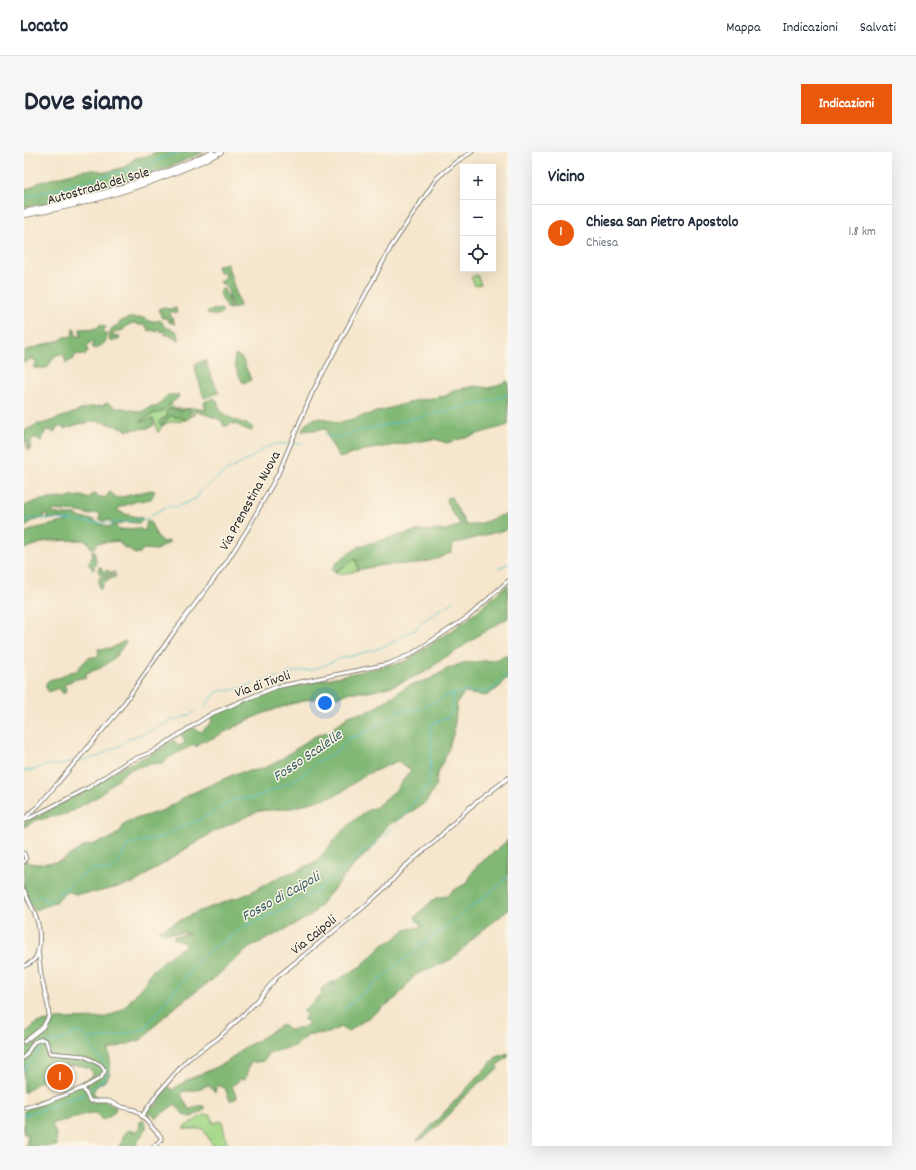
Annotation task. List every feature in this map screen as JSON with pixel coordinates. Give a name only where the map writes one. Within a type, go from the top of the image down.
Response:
[{"type":"highway","name":"Autostrada del Sole","points":[[24,212],[87,198],[128,186],[212,152]]},
{"type":"highway","name":"Autostrada del Sole","points":[[24,215],[87,202],[129,190],[160,179],[221,152]]},
{"type":"main road","name":"Via Prenestina Nuova","points":[[24,820],[40,804],[118,712],[174,632],[221,570],[249,527],[278,474],[314,388],[383,260],[434,182],[453,164],[472,152]]},
{"type":"main road","name":"Via di Tivoli","points":[[24,820],[90,787],[127,762],[153,751],[206,717],[240,702],[276,687],[388,664],[405,658],[468,617],[508,581]]},
{"type":"main road","name":"Via Caipoli","points":[[142,1116],[159,1091],[190,1058],[215,1040],[234,1023],[257,1001],[278,976],[364,907],[388,885],[402,868],[435,841],[469,808],[508,778]]},
{"type":"main road","points":[[24,853],[26,859],[24,862]]},
{"type":"main road","points":[[24,890],[40,928],[38,949],[38,962],[40,969]]},
{"type":"main road","points":[[24,966],[38,957]]},
{"type":"main road","points":[[24,1042],[43,1027],[48,1019],[49,1012],[38,957]]},
{"type":"main road","points":[[33,961],[38,962]]},
{"type":"main road","points":[[24,1058],[34,1042],[41,1039],[46,1041],[50,1052],[82,1055],[103,1066],[104,1072],[102,1077],[84,1089],[24,1108]]},
{"type":"main road","points":[[84,1089],[89,1100],[92,1102],[109,1101],[122,1108],[136,1110],[161,1137],[154,1146]]},
{"type":"green space","points":[[155,152],[204,152],[167,168],[103,190],[93,187],[66,194],[55,202],[24,207],[24,189],[30,188],[40,182],[83,170],[106,172],[125,167],[135,158],[149,156]]},
{"type":"green space","points":[[227,263],[240,306],[232,309],[227,286],[220,283],[221,280],[226,278],[225,272],[219,273],[217,266]]},
{"type":"green space","points":[[477,275],[481,284],[475,286],[471,277]]},
{"type":"green space","points":[[223,288],[228,297],[230,309],[227,309],[219,292]]},
{"type":"green space","points":[[165,307],[167,309],[176,308],[177,313],[172,311],[170,314],[175,324],[169,322],[167,318],[162,318],[159,311],[160,308]]},
{"type":"green space","points":[[221,309],[223,311],[218,315],[214,316],[208,314],[208,311]]},
{"type":"green space","points":[[129,318],[144,318],[151,322],[160,320],[164,326],[176,331],[179,340],[176,340],[175,337],[165,335],[165,331],[161,332],[159,329],[156,332],[153,330],[149,331],[145,325],[134,323],[128,325],[123,330],[113,333],[113,336],[119,336],[120,338],[111,342],[109,340],[111,329],[120,322]]},
{"type":"green space","points":[[100,324],[106,327],[103,331],[107,335],[106,340],[96,349],[92,347],[94,343],[92,341],[87,346],[88,351],[85,355],[78,354],[74,356],[74,359],[66,363],[64,355],[58,354],[53,358],[47,368],[34,368],[37,362],[33,359],[30,359],[24,363],[24,351],[59,341],[66,336],[72,336],[73,329],[75,329],[76,336],[80,336],[82,334],[80,329],[98,328]]},
{"type":"green space","points":[[235,355],[242,358],[251,380],[243,383],[235,366]]},
{"type":"green space","points":[[206,361],[219,393],[204,398],[195,369],[195,364]]},
{"type":"green space","points":[[508,381],[508,425],[447,443],[434,439],[364,450],[340,458],[329,440],[326,429],[302,431],[309,421],[317,418],[327,419],[338,423],[418,400],[446,396],[454,390],[476,386],[489,388]]},
{"type":"green space","points":[[168,395],[178,395],[179,397],[160,413],[153,413],[151,416],[146,417],[141,421],[153,419],[154,425],[151,427],[126,431],[125,428],[94,421],[64,429],[63,427],[57,427],[54,433],[46,430],[41,441],[39,441],[39,438],[34,438],[31,441],[30,450],[27,446],[27,441],[25,442],[24,447],[24,431],[38,424],[42,424],[90,407],[102,406],[107,403],[117,408],[141,412],[152,406],[157,407]]},
{"type":"green space","points":[[214,398],[224,414],[234,420],[249,425],[253,428],[252,431],[232,423],[224,426],[221,420],[196,411],[195,409],[200,408],[206,410],[204,402]]},
{"type":"green space","points":[[171,404],[174,408],[196,408],[196,411],[189,413],[191,411],[186,409],[180,411],[170,408],[166,411],[167,416],[160,420],[162,426],[170,416],[186,420],[166,423],[159,432],[157,432],[156,424],[153,419],[141,422],[141,421]]},
{"type":"green space","points":[[170,408],[180,411],[188,409],[191,410],[189,414],[190,416],[197,413],[186,420],[170,416],[162,426],[160,425],[159,422],[167,417],[166,411]]},
{"type":"green space","points":[[151,490],[155,491],[151,499],[134,502],[118,508],[117,510],[125,514],[142,518],[143,520],[138,523],[125,522],[115,525],[119,530],[137,528],[145,531],[147,521],[150,521],[157,537],[163,542],[169,541],[169,543],[156,550],[143,549],[140,553],[134,554],[129,549],[124,548],[119,541],[97,543],[95,548],[91,548],[88,542],[83,540],[47,541],[24,549],[24,533],[69,520],[60,518],[48,519],[47,514],[45,514],[44,518],[32,521],[24,528],[24,506],[39,500],[82,496],[90,499],[91,495],[94,494],[105,498],[110,492],[117,498]],"holes":[[[53,510],[85,513],[90,515],[98,513],[101,515],[98,519],[113,522],[113,526],[109,527],[76,515],[52,513]]]},
{"type":"green space","points":[[451,497],[466,525],[482,523],[508,514],[508,529],[453,544],[452,552],[437,559],[415,564],[383,565],[358,570],[356,559],[335,572],[332,570],[338,561],[360,546],[416,531],[446,530],[461,525],[450,509],[446,498]]},
{"type":"green space","points":[[92,550],[95,551],[96,563],[94,565],[94,570],[88,563],[93,556]]},
{"type":"green space","points":[[356,559],[358,570],[342,575],[335,572]]},
{"type":"green space","points":[[99,567],[101,567],[103,572],[108,570],[116,573],[101,576],[98,571]]},
{"type":"green space","points":[[116,575],[115,577],[104,582],[102,588],[99,588],[99,578]]},
{"type":"green space","points":[[508,584],[508,618],[477,636],[427,671],[392,686],[369,692],[351,692],[334,698],[310,699],[259,715],[211,739],[201,742],[196,747],[195,744],[168,758],[163,763],[149,764],[128,770],[99,796],[66,814],[37,820],[24,827],[24,823],[27,821],[90,789],[120,768],[155,752],[174,740],[179,746],[185,743],[181,734],[192,727],[201,732],[212,722],[210,716],[276,690],[404,662],[467,620]]},
{"type":"green space","points":[[124,641],[126,642],[122,648],[114,658],[105,665],[86,673],[86,677],[73,680],[64,685],[66,689],[65,693],[61,693],[58,688],[49,692],[46,688],[46,683],[49,680],[76,671],[88,658],[99,656],[98,649],[112,648]]},
{"type":"green space","points":[[508,655],[508,678],[504,680],[501,686],[486,696],[464,693],[457,703],[454,731],[449,748],[436,778],[436,786],[426,802],[388,825],[371,849],[354,865],[311,916],[249,948],[212,980],[159,1021],[141,1040],[108,1050],[111,1064],[110,1072],[106,1080],[97,1086],[93,1092],[97,1097],[115,1106],[116,1109],[110,1116],[102,1120],[96,1113],[89,1113],[52,1124],[56,1134],[57,1146],[26,1146],[28,1137],[27,1134],[24,1134],[24,1111],[34,1103],[58,1094],[84,1081],[93,1075],[93,1073],[89,1068],[79,1065],[60,1067],[24,1093],[24,1034],[37,1023],[59,1019],[105,1018],[123,1009],[145,983],[151,972],[167,958],[185,946],[185,943],[174,939],[174,936],[182,936],[190,933],[164,933],[158,931],[197,912],[245,895],[281,876],[301,869],[318,860],[336,838],[353,821],[368,810],[376,807],[395,791],[411,770],[398,761],[365,775],[339,794],[292,808],[259,811],[215,831],[134,883],[98,892],[76,894],[66,891],[56,902],[34,911],[24,890],[24,856],[29,863],[38,864],[62,860],[83,847],[107,840],[119,833],[126,822],[164,810],[188,795],[237,773],[262,769],[277,762],[313,737],[329,731],[350,715],[370,711],[408,686],[430,679],[447,669],[463,663],[494,660]]},
{"type":"green space","points":[[508,840],[508,910],[479,933],[452,959],[415,975],[396,998],[348,1032],[340,1027],[329,1033],[310,1034],[294,1046],[268,1053],[267,1057],[263,1061],[250,1063],[245,1079],[241,1079],[232,1086],[237,1098],[230,1101],[225,1088],[217,1085],[215,1092],[208,1085],[193,1091],[184,1091],[181,1094],[189,1109],[199,1106],[205,1107],[204,1110],[192,1117],[184,1115],[175,1104],[156,1118],[152,1113],[147,1118],[144,1115],[152,1104],[156,1106],[159,1103],[158,1102],[162,1098],[159,1094],[167,1085],[172,1090],[187,1080],[217,1067],[228,1061],[245,1047],[280,1026],[285,1025],[289,1030],[302,1028],[308,1024],[307,1020],[303,1020],[308,1014],[304,1013],[304,1010],[322,994],[321,989],[331,981],[334,983],[330,986],[331,988],[336,981],[361,966],[385,943],[393,940],[404,930],[421,927],[416,920],[416,916],[433,900],[447,896],[452,891],[467,883],[475,868]]},
{"type":"green space","points":[[508,1053],[508,1057],[497,1065],[498,1069],[486,1080],[480,1082],[427,1136],[417,1140],[496,1057]]},
{"type":"green space","points":[[204,1115],[211,1115],[213,1123],[222,1121],[227,1143],[221,1146],[213,1146],[203,1129],[184,1129],[184,1127]]},
{"type":"green space","points":[[143,1120],[146,1124],[146,1129],[135,1146],[118,1146],[121,1145],[124,1133],[128,1130],[135,1132],[139,1130],[140,1122]]},
{"type":"waterway","points":[[24,198],[134,168],[180,152]]},
{"type":"waterway","points":[[324,434],[335,437],[342,436],[357,431],[489,401],[508,395]]},
{"type":"waterway","points":[[24,520],[52,519],[104,523],[147,519],[151,515],[166,507],[177,507],[197,498],[200,492],[225,472],[251,458],[263,449],[275,444],[303,444]]},
{"type":"waterway","points":[[499,568],[508,564]]},
{"type":"waterway","points":[[285,674],[312,670],[339,659],[377,649],[394,642],[407,633],[415,630],[421,623],[437,611],[454,602]]},
{"type":"waterway","points":[[260,681],[280,676]]},
{"type":"waterway","name":"Fosso Scalelle","points":[[24,899],[26,901],[42,895],[46,902],[49,902],[67,888],[74,880],[85,873],[95,868],[107,871],[117,866],[127,846],[133,843],[160,838],[187,824],[198,821],[235,799],[254,798],[288,783],[304,774],[318,761],[327,758],[339,749],[349,738],[365,733],[392,717],[398,710],[410,711],[419,709],[451,694],[489,691],[508,676]]},
{"type":"waterway","points":[[204,707],[216,693],[222,690],[229,691],[254,684]]},
{"type":"waterway","name":"Fosso di Caipoli","points":[[24,1115],[84,1095],[102,1081],[106,1076],[107,1071],[103,1062],[92,1047],[89,1038],[108,1038],[144,1029],[202,956],[244,927],[293,904],[316,891],[384,836],[429,784],[431,724],[448,717],[452,711],[453,693]]},
{"type":"waterway","points":[[79,761],[100,756],[121,745],[127,739],[148,732],[172,720],[182,718],[195,712]]},
{"type":"waterway","points":[[24,771],[47,765],[59,765],[74,761]]},
{"type":"waterway","points":[[343,1010],[419,947],[501,884],[508,875]]},
{"type":"waterway","name":"Fosso di Caipoli","points":[[48,1044],[68,1037],[76,1032],[88,1037]]},
{"type":"waterway","name":"Fosso di Caipoli","points":[[24,1070],[45,1045]]},
{"type":"place","name":"Chiesa San Pietro Apostolo","points":[[60,1077]]}]
